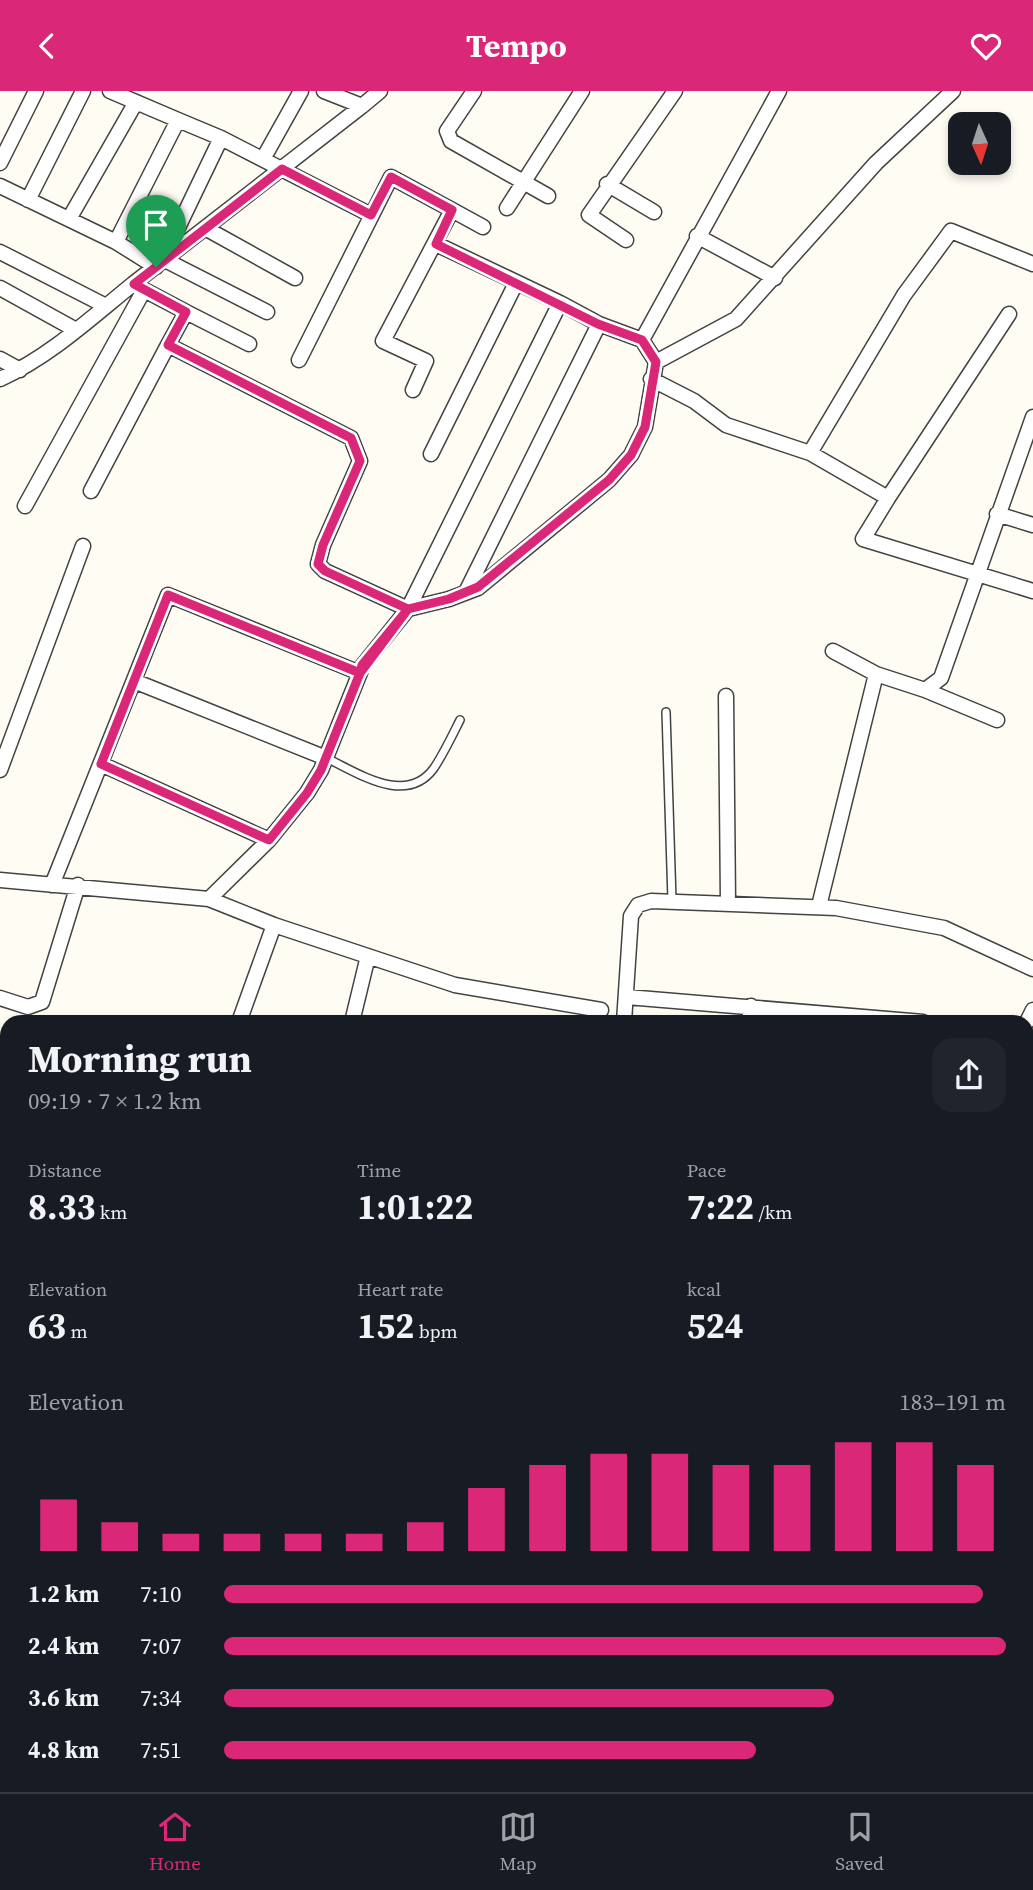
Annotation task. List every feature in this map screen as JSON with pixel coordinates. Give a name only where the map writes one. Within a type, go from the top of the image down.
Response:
[{"type":"street","points":[[0,163],[4,145],[36,91]]},
{"type":"street","points":[[28,199],[83,91]]},
{"type":"street","points":[[110,91],[221,138],[371,215]]},
{"type":"street","points":[[263,159],[302,91]]},
{"type":"street","points":[[324,91],[362,106]]},
{"type":"street","points":[[25,506],[139,287],[164,260],[380,91]]},
{"type":"street","points":[[474,91],[447,131],[447,136],[451,141],[548,196]]},
{"type":"street","points":[[507,208],[582,91]]},
{"type":"street","points":[[626,240],[589,215],[607,184],[675,91]]},
{"type":"street","points":[[642,340],[696,236],[779,91]]},
{"type":"street","points":[[168,345],[351,438],[360,461],[323,545],[318,564],[325,571],[408,609],[466,592],[478,587],[609,480],[631,455],[645,427],[656,362],[736,319],[876,163],[953,91]]},
{"type":"street","points":[[69,219],[136,102]]},
{"type":"street","points":[[116,242],[178,120]]},
{"type":"street","points":[[164,260],[221,138]]},
{"type":"street","points":[[299,360],[391,177],[483,227]]},
{"type":"street","points":[[607,184],[654,212]]},
{"type":"street","points":[[0,186],[116,242],[164,260],[267,312]]},
{"type":"street","points":[[413,390],[426,361],[383,341],[452,210]]},
{"type":"street","points":[[205,228],[295,278]]},
{"type":"street","points":[[810,453],[904,295],[951,231],[1033,264]]},
{"type":"street","points":[[696,236],[775,278]]},
{"type":"street","points":[[436,244],[598,324],[642,340],[656,362]]},
{"type":"street","points":[[0,252],[106,306]]},
{"type":"street","points":[[431,454],[516,283]]},
{"type":"street","points":[[0,379],[20,370],[106,306],[139,287]]},
{"type":"street","points":[[139,287],[249,344]]},
{"type":"street","points":[[0,288],[76,330]]},
{"type":"street","points":[[209,899],[269,840],[307,793],[326,758],[360,673],[408,609],[560,303]]},
{"type":"street","points":[[91,491],[186,312]]},
{"type":"street","points":[[1009,314],[863,539],[1033,591]]},
{"type":"street","points":[[466,592],[598,324]]},
{"type":"street","points":[[0,359],[20,370]]},
{"type":"street","points":[[651,379],[694,401],[726,425],[810,453],[888,498]]},
{"type":"street","points":[[926,690],[941,678],[997,514],[1031,426]]},
{"type":"street","points":[[997,514],[1033,525]]},
{"type":"street","points":[[0,770],[83,546]]},
{"type":"street","points":[[52,885],[168,595],[360,673]]},
{"type":"street","points":[[833,651],[876,674],[926,690],[997,720]]},
{"type":"street","points":[[819,906],[876,674]]},
{"type":"street","points":[[134,681],[326,758]]},
{"type":"street","points":[[726,696],[728,902]]},
{"type":"street","points":[[101,764],[269,840]]},
{"type":"street","points":[[0,880],[209,899],[274,925],[456,985],[601,1010]]},
{"type":"street","points":[[0,998],[28,1007],[42,1002],[78,885]]},
{"type":"street","points":[[625,1015],[631,916],[638,905],[672,900],[819,906],[944,928],[1033,969]]},
{"type":"street","points":[[242,1015],[274,925]]},
{"type":"street","points":[[354,1015],[368,957]]},
{"type":"street","points":[[627,997],[751,1006],[814,1015]]},
{"type":"street","points":[[750,1015],[751,1006]]},
{"type":"lane","points":[[666,712],[672,900]]},
{"type":"lane","points":[[326,758],[387,786],[405,785],[420,780],[432,770],[460,720]]},
{"type":"route","points":[[156,267],[134,284],[186,312],[168,345],[351,438],[360,461],[323,545],[318,564],[325,571],[408,609],[362,665],[360,673],[321,770],[307,793],[269,840],[101,764],[168,595],[360,673],[362,665],[408,609],[449,599],[478,587],[609,480],[631,455],[645,427],[656,362],[642,340],[598,324],[436,244],[452,210],[391,177],[371,215],[282,169],[156,267]]}]
